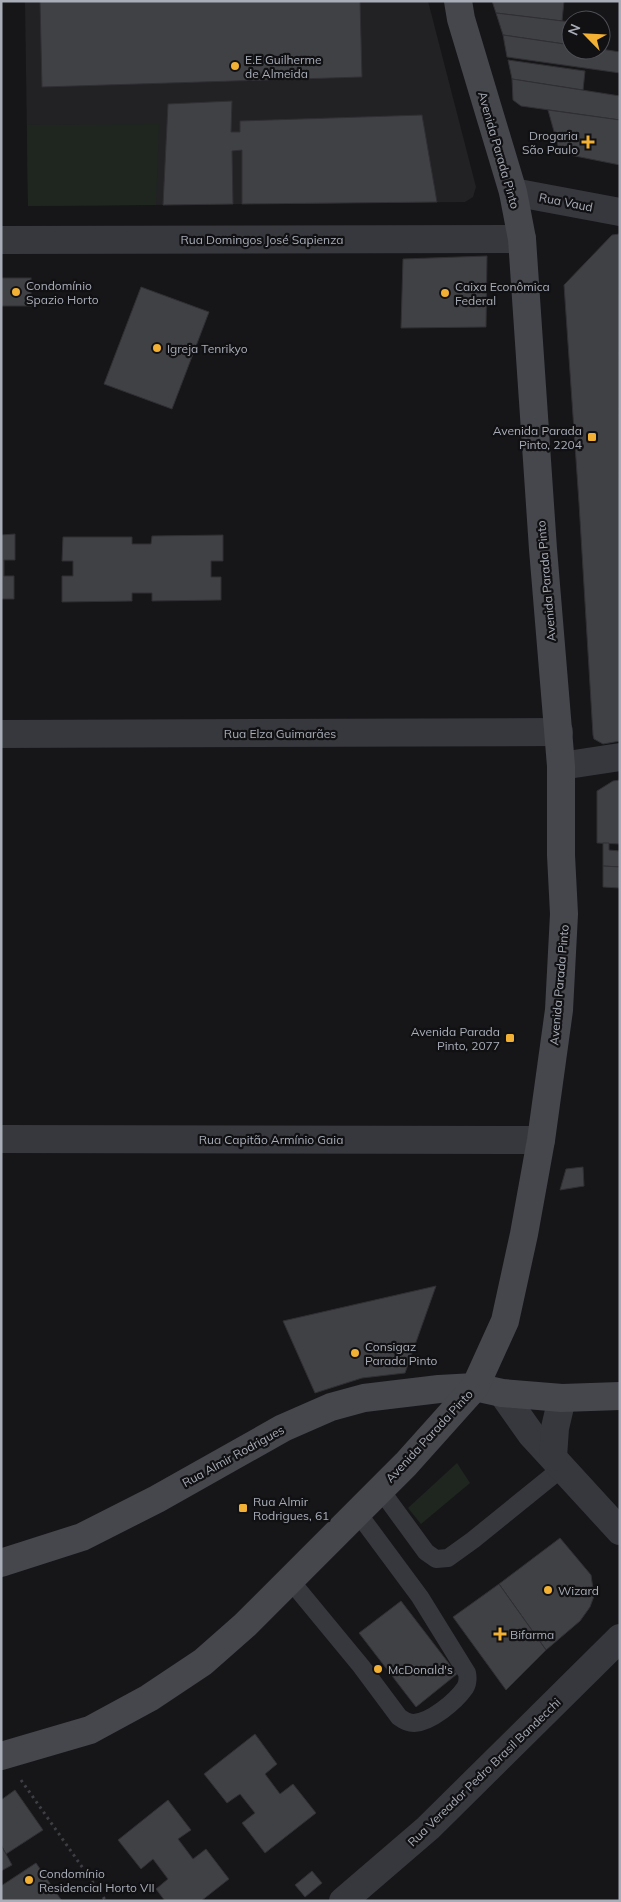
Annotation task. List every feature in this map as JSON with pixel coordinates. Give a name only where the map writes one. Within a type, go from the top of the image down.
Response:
[{"type":"main road","name":"Avenida Parada Pinto","points":[[2,1756],[90,1730],[149,1698],[203,1662],[245,1625],[406,1464],[475,1387],[505,1321],[524,1234],[541,1140],[559,1010],[564,923],[561,766],[543,549],[522,239],[513,192],[461,19],[458,1]]},
{"type":"main road","name":"Rua Almir Rodrigues","points":[[1,1563],[82,1537],[157,1499],[283,1428],[331,1407],[364,1398],[439,1389],[475,1387],[502,1393],[562,1398],[620,1396]]},
{"type":"street","name":"Rua Vaud","points":[[513,192],[620,212]]},
{"type":"street","name":"Rua Domingos José Sapienza","points":[[1,240],[522,239]]},
{"type":"street","name":"Rua Elza Guimarães","points":[[1,734],[559,732]]},
{"type":"street","points":[[561,766],[620,757]]},
{"type":"street","name":"Rua Capitão Armínio Gaia","points":[[1,1139],[541,1140]]},
{"type":"street","points":[[502,1393],[531,1434],[620,1531]]},
{"type":"street","points":[[558,1463],[555,1428],[562,1398]]},
{"type":"street","name":"Rua Vereador Pedro Brasil Bandecchi","points":[[343,1901],[428,1828],[620,1638]]},
{"type":"lane","points":[[380,1489],[426,1552],[436,1559],[448,1558],[467,1544],[558,1463]]},
{"type":"lane","points":[[290,1580],[361,1666],[399,1717],[414,1723],[435,1717],[465,1687],[468,1673],[420,1597],[357,1512]]},
{"type":"path","points":[[2,1756],[106,1901]]},
{"type":"shaded area","name":"E.E Guilherme de Almeida","points":[[25,1],[428,1],[476,187],[473,197],[465,202],[28,206]]},
{"type":"shaded area","points":[[159,124],[156,205],[28,206],[27,125]]},
{"type":"shaded area","points":[[457,1463],[470,1483],[421,1524],[408,1508]]},
{"type":"building","points":[[40,1],[360,1],[362,77],[42,87]]},
{"type":"building","points":[[492,1],[564,1],[563,10],[561,10],[561,21],[496,13]]},
{"type":"building","points":[[496,13],[561,21],[561,44],[503,35]]},
{"type":"building","points":[[503,35],[561,44],[561,60],[611,60],[611,51],[620,52],[620,73],[507,57]]},
{"type":"building","points":[[508,60],[585,71],[583,90],[512,79]]},
{"type":"building","points":[[512,79],[620,96],[620,120],[521,106],[513,100]]},
{"type":"building","points":[[232,101],[231,132],[240,132],[240,121],[422,115],[437,202],[242,204],[242,150],[232,151],[233,204],[163,205],[168,104]]},
{"type":"building","name":"Drogaria São Paulo","points":[[548,110],[620,120],[620,165],[560,153]]},
{"type":"building","points":[[619,234],[620,741],[603,744],[594,739],[593,735],[564,285],[612,235]]},
{"type":"building","name":"Caixa Econômica Federal","points":[[487,256],[486,327],[401,328],[403,259]]},
{"type":"building","name":"Condomínio Spazio Horto","points":[[1,278],[31,278],[31,306],[1,306]]},
{"type":"building","name":"Igreja Tenrikyo","points":[[141,287],[209,312],[172,409],[104,384]]},
{"type":"building","points":[[15,534],[15,560],[4,560],[4,576],[14,576],[14,599],[1,599],[1,535]]},
{"type":"building","points":[[223,535],[223,561],[211,561],[211,577],[221,577],[221,600],[152,601],[152,593],[132,593],[132,601],[62,602],[62,576],[73,576],[73,561],[62,561],[63,537],[132,537],[132,544],[151,544],[152,536]]},
{"type":"building","points":[[620,780],[620,844],[597,843],[597,791],[613,781]]},
{"type":"building","points":[[603,843],[609,843],[609,850],[620,851],[620,867],[603,866]]},
{"type":"building","points":[[603,866],[620,867],[620,888],[603,887]]},
{"type":"building","points":[[583,1167],[584,1186],[560,1190],[566,1169]]},
{"type":"building","name":"Consigaz Parada Pinto","points":[[436,1286],[405,1373],[362,1378],[315,1393],[283,1321]]},
{"type":"building","name":"Wizard","points":[[560,1538],[591,1575],[594,1596],[590,1607],[580,1621],[546,1650],[499,1584]]},
{"type":"building","name":"Bifarma","points":[[499,1584],[546,1650],[506,1690],[453,1617]]},
{"type":"building","points":[[401,1601],[457,1674],[416,1707],[359,1633]]},
{"type":"building","points":[[255,1734],[277,1764],[265,1774],[280,1794],[293,1784],[316,1813],[265,1853],[242,1823],[255,1813],[240,1794],[227,1803],[204,1774]]},
{"type":"building","points":[[15,1790],[43,1830],[6,1854],[1,1845],[1,1800]]},
{"type":"building","points":[[168,1800],[191,1830],[178,1839],[193,1859],[206,1849],[229,1879],[201,1901],[165,1901],[156,1889],[168,1879],[153,1859],[141,1869],[118,1840]]},
{"type":"building","points":[[1,1845],[12,1865],[1,1871]]},
{"type":"building","name":"Condomínio Residencial Horto VII","points":[[36,1863],[62,1901],[1,1901],[1,1886]]},
{"type":"building","points":[[312,1871],[322,1883],[305,1897],[295,1885]]},
{"type":"place","name":"E.E Guilherme de Almeida","points":[[235,66]]},
{"type":"place","name":"Drogaria São Paulo","points":[[588,142]]},
{"type":"place","name":"Condomínio Spazio Horto","points":[[16,292]]},
{"type":"place","name":"Caixa Econômica Federal","points":[[445,293]]},
{"type":"place","name":"Igreja Tenrikyo","points":[[157,348]]},
{"type":"place","name":"Avenida Parada Pinto, 2204","points":[[592,437]]},
{"type":"place","name":"Avenida Parada Pinto, 2077","points":[[510,1038]]},
{"type":"place","name":"Consigaz Parada Pinto","points":[[355,1353]]},
{"type":"place","name":"Rua Almir Rodrigues, 61","points":[[243,1508]]},
{"type":"place","name":"Wizard","points":[[548,1590]]},
{"type":"place","name":"Bifarma","points":[[500,1634]]},
{"type":"place","name":"McDonald's","points":[[378,1669]]},
{"type":"place","name":"Condomínio Residencial Horto VII","points":[[29,1880]]}]
